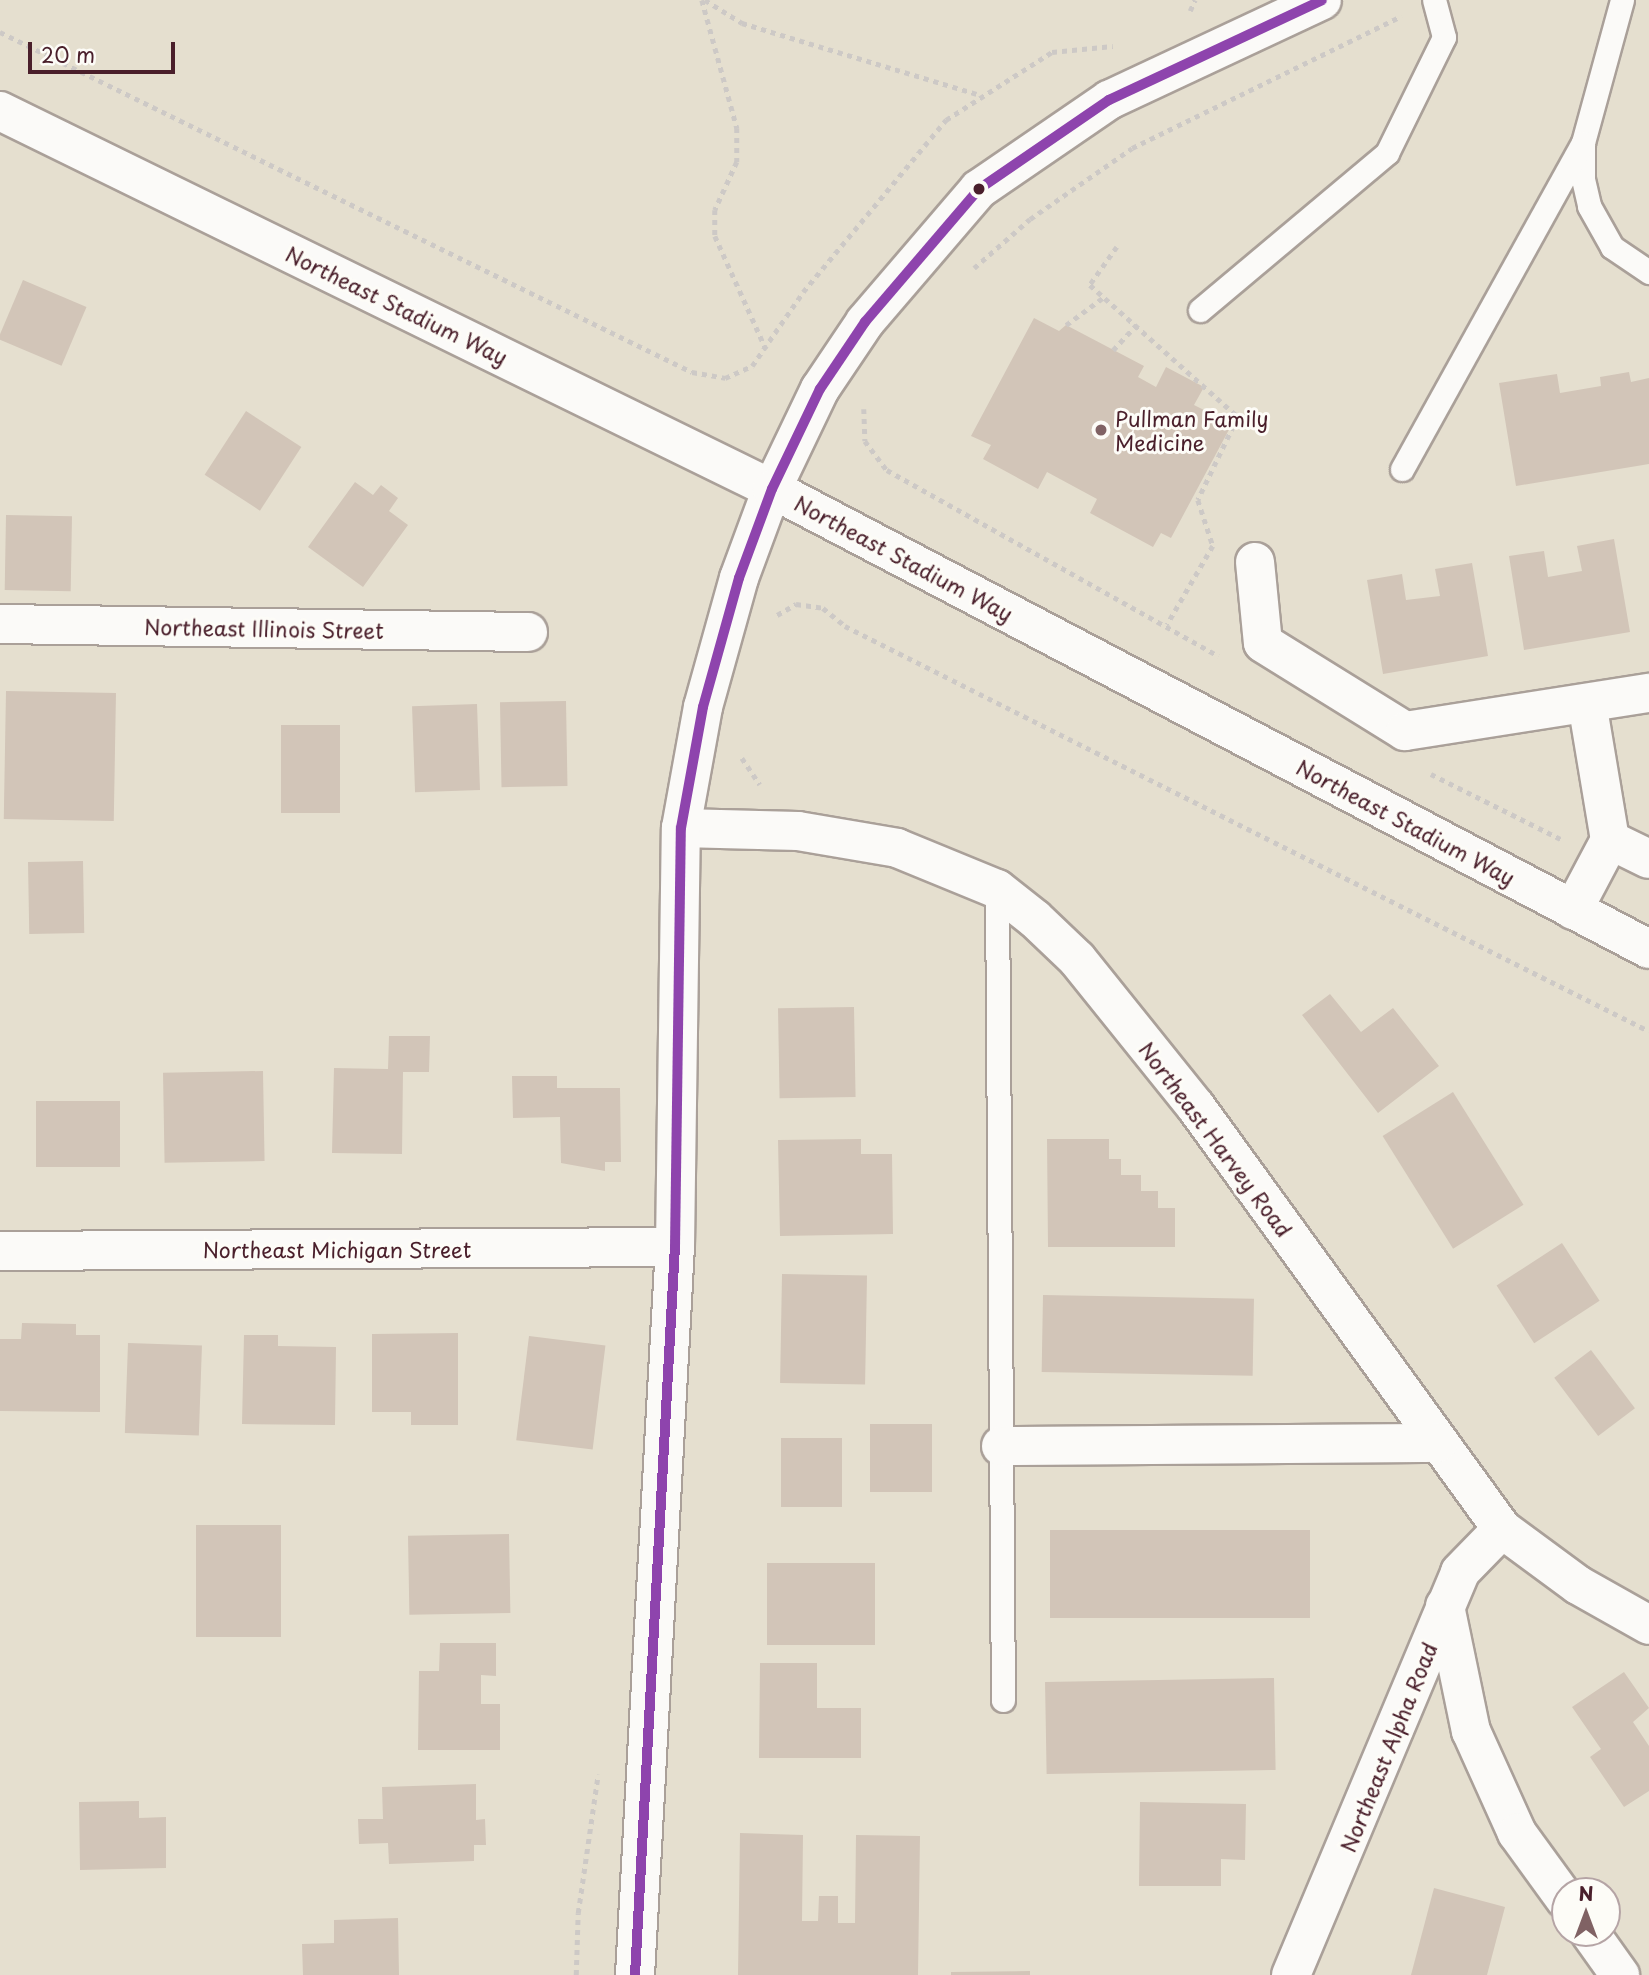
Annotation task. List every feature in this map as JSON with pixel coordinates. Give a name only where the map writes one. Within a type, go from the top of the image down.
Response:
[{"type":"street","points":[[635,1975],[675,1248],[681,828],[703,706],[772,489],[820,389],[865,322],[979,189],[1109,100],[1274,9],[1322,0]]},
{"type":"street","name":"Northeast Stadium Way","points":[[0,111],[772,489],[1649,949]]},
{"type":"street","points":[[1255,562],[1256,624],[1263,643],[1398,729],[1422,731],[1649,693]]},
{"type":"street","name":"Northeast Illinois Street","points":[[0,624],[528,632]]},
{"type":"street","points":[[1573,910],[1605,849],[1587,703]]},
{"type":"street","name":"Northeast Harvey Road","points":[[681,828],[846,836],[909,852],[997,889],[1077,960],[1187,1097],[1502,1529],[1578,1585],[1649,1625]]},
{"type":"street","points":[[1605,849],[1649,859]]},
{"type":"street","name":"Northeast Michigan Street","points":[[0,1251],[675,1248]]},
{"type":"street","points":[[1001,1446],[1438,1443]]},
{"type":"street","name":"Northeast Alpha Road","points":[[1291,1975],[1460,1572],[1502,1529]]},
{"type":"street","points":[[1446,1606],[1471,1731],[1517,1833],[1551,1880]]},
{"type":"street","points":[[1600,1947],[1620,1975]]},
{"type":"lane","points":[[1200,310],[1387,153],[1444,37],[1434,0]]},
{"type":"lane","points":[[1402,469],[1584,144],[1622,0]]},
{"type":"lane","points":[[1584,144],[1588,206],[1600,230],[1612,247],[1649,272]]},
{"type":"lane","points":[[997,889],[1003,1700]]},
{"type":"path","points":[[703,0],[742,23],[978,94]]},
{"type":"path","points":[[703,0],[737,128],[737,162],[715,210],[715,236],[766,349]]},
{"type":"path","points":[[1183,19],[1195,0]]},
{"type":"path","points":[[962,279],[1030,219],[1132,148],[1434,0]]},
{"type":"path","points":[[0,32],[692,372],[740,374],[766,349],[803,292],[911,161],[978,94],[1052,52],[1124,44]]},
{"type":"path","points":[[1117,247],[1090,285],[1238,417],[1198,500],[1213,546],[1167,625]]},
{"type":"path","points":[[1066,325],[1104,297]]},
{"type":"path","points":[[1113,350],[1136,325]]},
{"type":"path","points":[[865,402],[863,436],[887,470],[1225,660]]},
{"type":"path","points":[[788,605],[823,608],[845,626],[1649,1031]]},
{"type":"path","points":[[1422,770],[1605,849]]},
{"type":"path","points":[[576,1975],[578,1913],[600,1762]]},
{"type":"building","points":[[23,280],[87,307],[62,366],[0,340]]},
{"type":"building","name":"Pullman Family Medicine","points":[[1034,318],[1059,331],[1066,325],[1144,366],[1138,377],[1156,387],[1166,367],[1204,387],[1194,405],[1232,424],[1171,538],[1161,533],[1153,547],[1090,513],[1097,499],[1047,472],[1038,489],[983,459],[991,445],[971,436]]},
{"type":"building","points":[[1629,372],[1631,382],[1649,378],[1649,464],[1516,486],[1499,383],[1557,374],[1560,393],[1601,386],[1600,377]]},
{"type":"building","points":[[246,411],[301,447],[260,511],[205,475]]},
{"type":"building","points":[[355,482],[373,495],[381,485],[398,498],[389,511],[408,525],[363,587],[308,547]]},
{"type":"building","points":[[6,515],[72,516],[71,591],[5,590]]},
{"type":"building","points":[[1614,539],[1630,632],[1524,650],[1509,556],[1544,551],[1548,577],[1582,571],[1577,546]]},
{"type":"building","points":[[1472,563],[1488,656],[1383,674],[1367,580],[1402,574],[1406,600],[1440,596],[1435,569]]},
{"type":"building","points":[[6,691],[116,693],[114,821],[4,819]]},
{"type":"building","points":[[566,701],[567,786],[501,787],[500,702]]},
{"type":"building","points":[[477,704],[480,790],[415,792],[412,706]]},
{"type":"building","points":[[281,725],[340,725],[340,813],[281,813]]},
{"type":"building","points":[[83,861],[84,933],[29,934],[28,862]]},
{"type":"building","points":[[1330,994],[1361,1032],[1393,1008],[1439,1066],[1378,1113],[1302,1015]]},
{"type":"building","points":[[854,1007],[856,1097],[780,1098],[778,1008]]},
{"type":"building","points":[[389,1036],[430,1036],[429,1072],[403,1072],[402,1154],[332,1153],[334,1068],[388,1069]]},
{"type":"building","points":[[263,1071],[265,1161],[165,1163],[163,1073]]},
{"type":"building","points":[[512,1076],[557,1076],[557,1088],[620,1088],[621,1162],[605,1162],[605,1171],[561,1163],[560,1117],[513,1118]]},
{"type":"building","points":[[1453,1092],[1523,1205],[1453,1249],[1383,1136]]},
{"type":"building","points":[[36,1101],[120,1101],[120,1167],[36,1167]]},
{"type":"building","points":[[861,1139],[861,1154],[892,1154],[893,1234],[780,1236],[778,1140]]},
{"type":"building","points":[[1047,1139],[1109,1139],[1109,1159],[1121,1159],[1121,1175],[1141,1175],[1141,1191],[1158,1191],[1158,1208],[1175,1208],[1175,1247],[1048,1247]]},
{"type":"building","points":[[1562,1243],[1600,1301],[1534,1343],[1497,1285]]},
{"type":"building","points":[[782,1274],[867,1275],[865,1384],[780,1383]]},
{"type":"building","points":[[1043,1295],[1254,1299],[1253,1376],[1042,1372]]},
{"type":"building","points":[[22,1323],[76,1324],[76,1335],[100,1335],[100,1412],[0,1411],[0,1339],[21,1339]]},
{"type":"building","points":[[458,1333],[458,1425],[411,1425],[411,1412],[372,1412],[372,1334]]},
{"type":"building","points":[[244,1335],[278,1335],[278,1346],[336,1347],[335,1425],[242,1424]]},
{"type":"building","points":[[529,1336],[605,1345],[593,1450],[516,1440]]},
{"type":"building","points":[[128,1343],[202,1346],[199,1436],[125,1433]]},
{"type":"building","points":[[1591,1350],[1635,1408],[1598,1436],[1554,1378]]},
{"type":"building","points":[[870,1424],[932,1424],[932,1492],[870,1492]]},
{"type":"building","points":[[781,1438],[842,1438],[842,1507],[781,1507]]},
{"type":"building","points":[[196,1525],[281,1525],[281,1637],[196,1637]]},
{"type":"building","points":[[1050,1530],[1310,1530],[1310,1618],[1050,1618]]},
{"type":"building","points":[[509,1534],[510,1613],[409,1615],[408,1536]]},
{"type":"building","points":[[767,1563],[875,1563],[875,1645],[767,1645]]},
{"type":"building","points":[[440,1643],[496,1643],[496,1676],[481,1675],[481,1704],[500,1704],[500,1750],[418,1750],[419,1671],[439,1671]]},
{"type":"building","points":[[760,1663],[817,1663],[817,1708],[861,1708],[861,1758],[759,1758]]},
{"type":"building","points":[[1624,1672],[1649,1708],[1633,1722],[1649,1746],[1649,1791],[1624,1807],[1590,1757],[1601,1749],[1572,1707]]},
{"type":"building","points":[[1274,1678],[1276,1770],[1047,1774],[1045,1682]]},
{"type":"building","points":[[476,1784],[476,1820],[485,1819],[486,1845],[474,1845],[474,1861],[389,1864],[388,1843],[359,1844],[358,1819],[383,1819],[382,1787]]},
{"type":"building","points":[[139,1801],[139,1818],[166,1817],[166,1868],[80,1870],[79,1802]]},
{"type":"building","points":[[1140,1802],[1246,1804],[1245,1860],[1221,1859],[1221,1886],[1139,1886]]},
{"type":"building","points":[[740,1833],[803,1835],[802,1921],[818,1921],[819,1896],[838,1896],[838,1923],[855,1923],[856,1835],[920,1836],[918,1975],[738,1975]]},
{"type":"building","points":[[1434,1888],[1505,1907],[1487,1975],[1411,1975]]},
{"type":"building","points":[[398,1918],[399,1975],[303,1975],[302,1944],[334,1943],[334,1920]]},
{"type":"building","points":[[1030,1971],[1030,1975],[951,1975],[951,1972]]},
{"type":"transit line","points":[[635,1975],[675,1247],[681,828],[703,707],[739,578],[772,489],[820,389],[865,322],[979,189],[1109,100],[1322,0]]},
{"type":"place","name":"Pullman Family Medicine","points":[[1101,430]]}]
